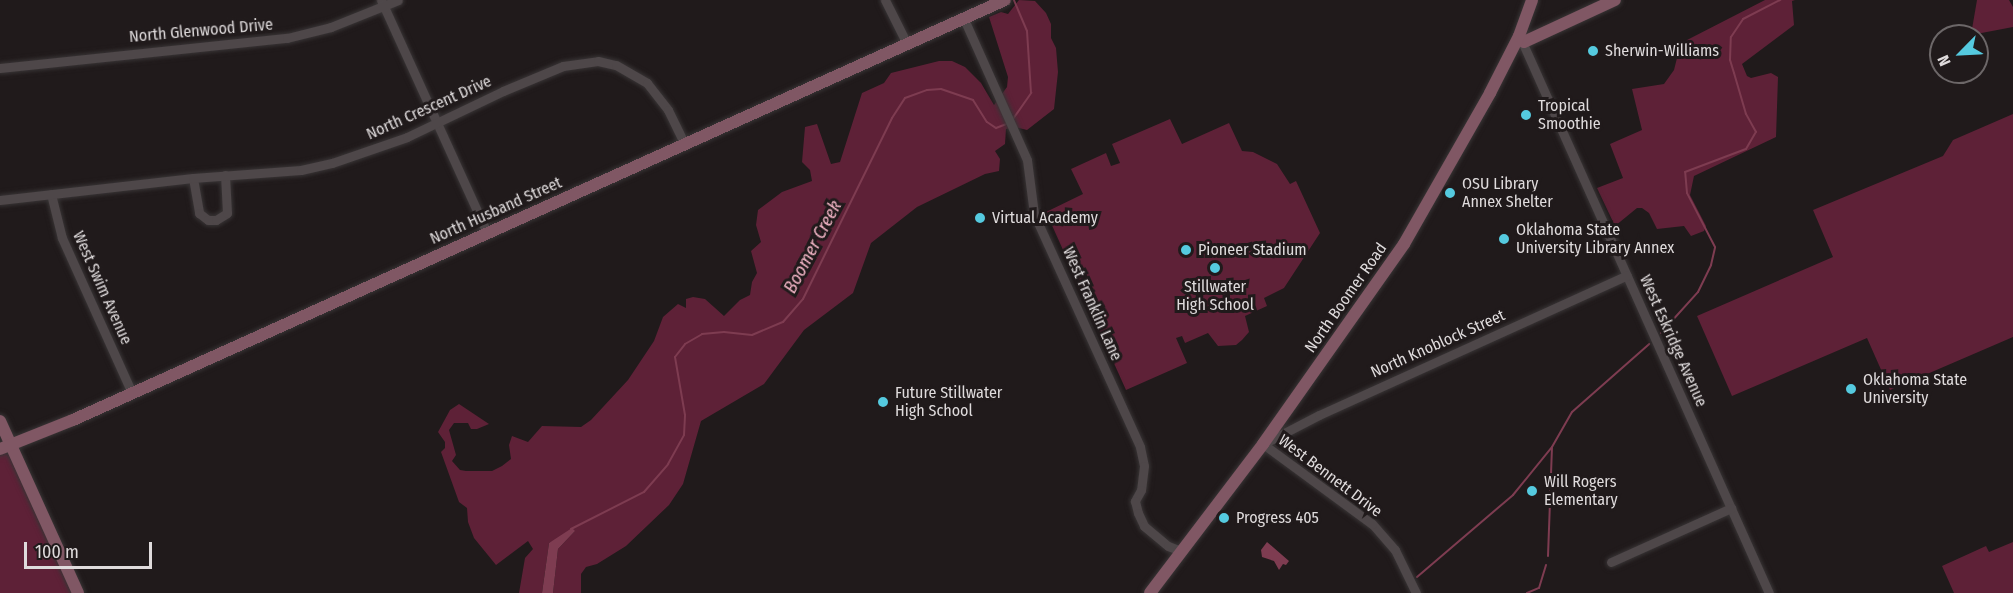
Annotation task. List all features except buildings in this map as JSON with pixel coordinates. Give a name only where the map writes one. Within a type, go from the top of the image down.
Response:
[{"type":"street","name":"North Glenwood Drive","points":[[0,68],[287,38],[331,27],[382,3],[398,0]]},
{"type":"street","points":[[885,0],[907,44]]},
{"type":"street","name":"North Husband Street","points":[[5,448],[1005,0]]},
{"type":"street","name":"North Boomer Road","points":[[1150,593],[1263,444],[1404,244],[1521,39],[1532,0]]},
{"type":"street","points":[[1521,39],[1615,0]]},
{"type":"street","points":[[382,3],[487,233]]},
{"type":"street","name":"West Franklin Lane","points":[[964,19],[1027,160],[1035,214],[1140,447],[1144,466],[1141,490],[1135,501],[1138,513],[1144,526],[1168,546],[1181,551]]},
{"type":"street","name":"West Eskridge Avenue","points":[[1521,39],[1769,593]]},
{"type":"street","name":"North Crescent Drive","points":[[0,200],[193,178],[301,170],[332,163],[407,137],[563,66],[598,62],[616,64],[647,83],[668,110],[685,145]]},
{"type":"street","points":[[193,178],[199,213],[208,220],[216,220],[227,213],[225,175]]},
{"type":"street","name":"West Swim Avenue","points":[[51,194],[62,238],[132,393]]},
{"type":"street","name":"North Knoblock Street","points":[[1263,444],[1318,415],[1627,275]]},
{"type":"street","points":[[0,421],[5,448],[78,593]]},
{"type":"street","name":"West Bennett Drive","points":[[1263,444],[1372,524],[1395,550],[1416,593]]},
{"type":"street","points":[[1611,562],[1731,508]]},
{"type":"shaded area","points":[[1019,0],[1035,1],[1046,13],[1051,24],[1051,38],[1056,48],[1058,72],[1054,109],[1027,130],[1015,127],[1006,129],[1005,144],[995,151],[1000,159],[999,171],[985,174],[917,207],[871,243],[853,293],[804,330],[764,384],[701,421],[683,484],[669,505],[626,546],[597,564],[586,567],[581,574],[581,593],[553,593],[558,549],[575,531],[549,543],[542,593],[519,593],[525,558],[533,549],[528,541],[496,565],[474,538],[468,522],[467,508],[459,502],[441,452],[445,448],[445,442],[438,432],[450,410],[459,404],[489,424],[471,429],[468,423],[454,423],[449,430],[456,455],[452,461],[460,470],[466,471],[492,471],[502,466],[511,459],[509,445],[512,436],[528,442],[542,426],[581,427],[591,420],[628,380],[654,341],[663,317],[678,304],[686,308],[686,299],[693,297],[705,299],[724,316],[740,300],[750,295],[752,282],[757,273],[751,251],[761,242],[756,225],[758,210],[782,192],[812,181],[810,170],[802,162],[805,127],[817,124],[831,164],[840,162],[862,93],[884,83],[891,73],[939,61],[952,61],[965,67],[981,83],[994,105],[1007,87],[1008,77],[989,17],[1001,12],[1008,14]]},
{"type":"shaded area","points":[[1765,0],[1795,0],[1792,1],[1794,25],[1742,64],[1747,76],[1751,78],[1771,73],[1778,77],[1776,137],[1694,176],[1690,195],[1706,226],[1704,231],[1691,236],[1684,226],[1657,229],[1649,213],[1642,208],[1637,208],[1615,226],[1597,188],[1623,178],[1610,144],[1642,130],[1632,89],[1664,84],[1674,70],[1678,54],[1687,40]]},
{"type":"shaded area","points":[[1977,0],[2009,0],[2013,7],[2013,27],[1989,32],[1989,24],[1973,24]]},
{"type":"shaded area","points":[[2013,114],[2013,337],[1890,390],[1867,338],[1732,396],[1697,316],[1833,257],[1813,210],[1943,156],[1953,140]]},
{"type":"shaded area","name":"Pioneer Stadium","points":[[1170,119],[1182,144],[1229,123],[1242,151],[1253,152],[1277,164],[1290,184],[1296,181],[1320,233],[1284,288],[1264,298],[1267,306],[1245,316],[1249,332],[1236,345],[1218,346],[1208,333],[1185,343],[1182,336],[1176,338],[1187,363],[1126,390],[1046,212],[1083,194],[1071,169],[1106,153],[1111,166],[1120,163],[1112,144]]},
{"type":"shaded area","points":[[10,448],[76,593],[0,593],[0,449]]},
{"type":"shaded area","points":[[572,528],[575,531],[558,549],[553,593],[542,593],[549,543]]},
{"type":"shaded area","points":[[1267,542],[1289,561],[1279,570],[1274,561],[1262,557],[1261,550]]},
{"type":"shaded area","points":[[2013,542],[2013,593],[1954,593],[1942,566],[1986,546],[1989,552]]},
{"type":"waterway","name":"Boomer Creek","points":[[1013,119],[1031,93],[1027,31],[1014,0]]},
{"type":"waterway","points":[[1661,333],[1698,292],[1711,265],[1715,247],[1687,193],[1685,172],[1746,149],[1756,132],[1746,114],[1730,60],[1731,37],[1743,19],[1780,0]]},
{"type":"waterway","name":"Boomer Creek","points":[[571,529],[644,492],[668,464],[684,435],[685,415],[675,357],[685,344],[702,334],[724,332],[752,335],[783,322],[803,299],[892,118],[905,98],[927,90],[941,89],[973,100],[987,122],[996,128],[1009,123]]},
{"type":"waterway","points":[[1417,577],[1513,495],[1552,447],[1572,412],[1649,344]]},
{"type":"waterway","points":[[1548,556],[1552,448]]},
{"type":"waterway","points":[[1527,593],[1539,588],[1546,565]]},
{"type":"place","name":"Sherwin-Williams","points":[[1593,51]]},
{"type":"place","name":"Tropical Smoothie","points":[[1526,115]]},
{"type":"place","name":"OSU Library Annex Shelter","points":[[1450,193]]},
{"type":"place","name":"Virtual Academy","points":[[980,218]]},
{"type":"place","name":"Oklahoma State University Library Annex","points":[[1504,239]]},
{"type":"place","name":"Pioneer Stadium","points":[[1186,250]]},
{"type":"place","name":"Stillwater High School","points":[[1215,268]]},
{"type":"place","name":"Oklahoma State University","points":[[1851,389]]},
{"type":"place","name":"Future Stillwater High School","points":[[883,402]]},
{"type":"place","name":"Will Rogers Elementary","points":[[1532,491]]},
{"type":"place","name":"Progress 405","points":[[1224,518]]}]
